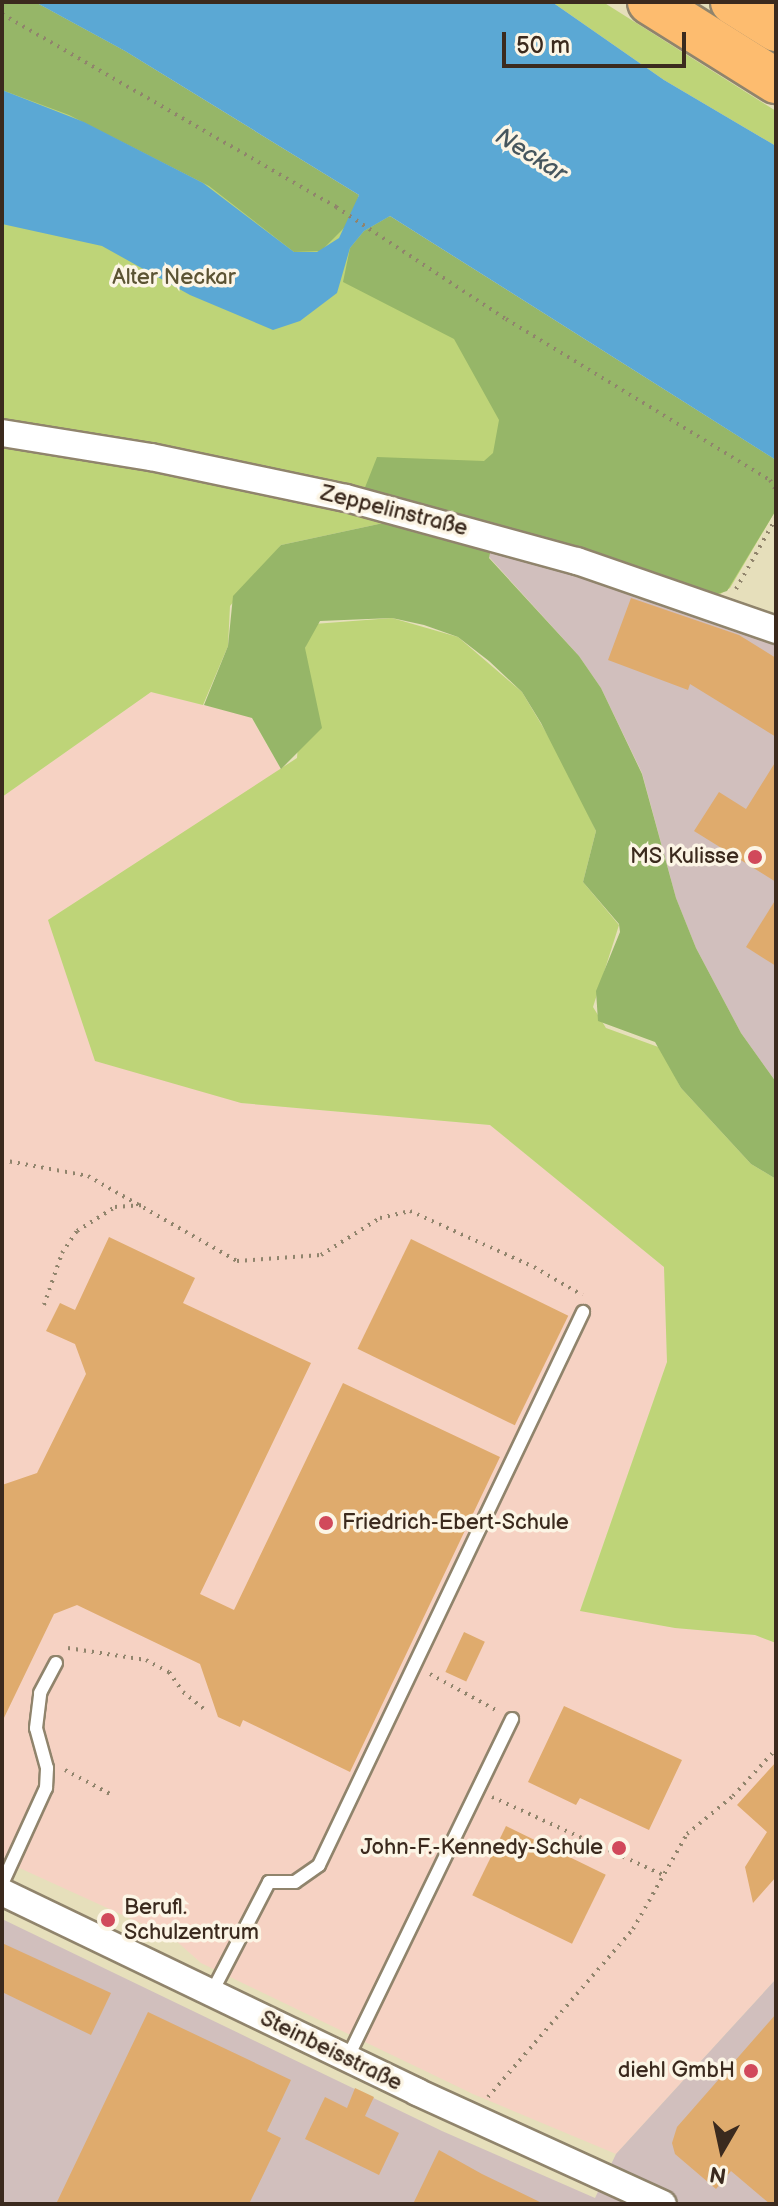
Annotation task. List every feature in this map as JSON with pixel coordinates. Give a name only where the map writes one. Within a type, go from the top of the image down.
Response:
[{"type":"highway","points":[[650,2],[776,81]]},
{"type":"highway","points":[[733,2],[776,29]]},
{"type":"street","name":"Zeppelinstraße","points":[[2,433],[333,495],[563,557],[776,630]]},
{"type":"street","name":"Steinbeisstraße","points":[[2,1892],[475,2120],[663,2204]]},
{"type":"lane","points":[[212,1992],[269,1882],[295,1882],[319,1865],[583,1312]]},
{"type":"lane","points":[[2,1884],[44,1795],[47,1768],[36,1733],[39,1698],[56,1663]]},
{"type":"lane","points":[[347,2059],[512,1719]]},
{"type":"path","points":[[2,14],[336,207],[770,480],[776,491]]},
{"type":"path","points":[[723,612],[776,518]]},
{"type":"path","points":[[2,1160],[68,1169],[149,1207],[226,1256],[255,1262],[321,1255],[388,1214],[417,1212],[579,1291],[583,1312]]},
{"type":"path","points":[[44,1305],[62,1253],[82,1227],[115,1207],[149,1207]]},
{"type":"path","points":[[56,1663],[64,1647],[139,1657],[169,1672],[183,1692],[205,1710]]},
{"type":"path","points":[[414,1665],[512,1719]]},
{"type":"path","points":[[475,2120],[538,2035],[605,1965],[665,1876],[687,1834],[733,1796],[776,1749]]},
{"type":"path","points":[[41,1750],[76,1778],[112,1795]]},
{"type":"path","points":[[479,1790],[665,1876]]},
{"type":"shaded area","points":[[491,549],[623,589],[776,644],[776,1082],[741,1033],[696,948],[676,898],[642,773],[601,688],[579,656],[489,557]]},
{"type":"shaded area","points":[[151,692],[251,717],[281,769],[48,920],[241,1103],[490,1125],[664,1267],[667,1362],[580,1610],[669,1627],[755,1635],[776,1643],[776,1979],[616,2154],[473,2094],[201,1963],[173,1938],[2,1860],[2,797]]},
{"type":"shaded area","points":[[2,1919],[442,2131],[595,2198],[616,2154],[776,1979],[776,2204],[2,2204]]},
{"type":"green space","name":"Alter Neckar","points":[[2,2],[35,2],[125,51],[776,460],[776,510],[730,588],[717,596],[574,548],[2,421]]},
{"type":"green space","points":[[2,2],[35,2],[125,51],[359,195],[349,223],[321,251],[294,252],[209,186],[69,115],[2,90]]},
{"type":"green space","points":[[552,2],[603,2],[776,111],[776,146],[664,80]]},
{"type":"green space","points":[[390,216],[776,460],[776,510],[727,591],[714,595],[574,548],[364,490],[377,457],[484,461],[493,453],[499,420],[454,339],[343,282],[350,248],[364,231]]},
{"type":"green space","points":[[2,445],[185,476],[388,522],[281,545],[230,606],[228,646],[203,705],[151,692],[2,797]]},
{"type":"green space","points":[[388,522],[491,549],[489,558],[579,656],[601,688],[642,774],[676,898],[696,948],[741,1033],[776,1082],[776,1179],[751,1164],[681,1088],[655,1042],[598,1021],[596,991],[620,932],[619,924],[583,882],[596,831],[522,692],[489,661],[458,637],[424,625],[392,618],[320,621],[305,648],[322,728],[281,769],[252,718],[204,705],[228,646],[233,596],[281,545]]},
{"type":"green space","points":[[392,618],[458,637],[522,692],[562,759],[596,831],[583,882],[619,925],[593,1007],[606,1028],[661,1048],[681,1088],[751,1164],[776,1179],[776,1643],[755,1635],[675,1628],[580,1611],[667,1362],[664,1267],[490,1125],[241,1103],[95,1061],[48,920],[297,758],[305,648],[314,624]]},
{"type":"water","name":"Neckar","points":[[35,2],[552,2],[664,80],[776,146],[776,460],[390,216],[364,231],[350,248],[337,293],[300,321],[273,330],[190,295],[102,246],[2,224],[2,90],[84,122],[203,183],[294,252],[317,252],[339,238],[359,195],[125,51]]},
{"type":"building","points":[[631,598],[739,635],[776,658],[776,737],[690,684],[688,690],[608,660]]},
{"type":"building","name":"MS Kulisse","points":[[776,761],[776,882],[694,831],[719,792],[746,809]]},
{"type":"building","points":[[776,899],[776,966],[746,947]]},
{"type":"building","points":[[109,1237],[195,1278],[183,1303],[311,1363],[200,1594],[234,1610],[343,1383],[500,1457],[350,1772],[243,1720],[240,1727],[218,1717],[200,1664],[77,1605],[54,1614],[2,1722],[2,1485],[37,1473],[86,1374],[75,1344],[46,1331],[60,1303],[75,1310]]},
{"type":"building","points":[[411,1239],[568,1316],[515,1425],[358,1349]]},
{"type":"building","points":[[464,1632],[485,1642],[466,1682],[445,1672]]},
{"type":"building","points":[[564,1706],[682,1760],[649,1830],[580,1798],[576,1805],[528,1782]]},
{"type":"building","points":[[776,1762],[776,1877],[753,1903],[745,1867],[767,1832],[737,1805]]},
{"type":"building","points":[[506,1826],[606,1875],[572,1944],[472,1895]]},
{"type":"building","points":[[2,1943],[111,1993],[91,2035],[2,1992]]},
{"type":"building","points":[[148,2012],[291,2080],[267,2131],[281,2138],[249,2204],[56,2204]]},
{"type":"building","name":"diehl GmbH","points":[[776,2014],[776,2204],[770,2204],[731,2171],[716,2189],[675,2154],[672,2143],[677,2127]]},
{"type":"building","points":[[355,2088],[374,2097],[365,2116],[399,2133],[379,2175],[305,2139],[325,2097],[347,2108]]},
{"type":"building","points":[[439,2150],[482,2174],[544,2204],[413,2204]]},
{"type":"place","name":"MS Kulisse","points":[[755,857]]},
{"type":"place","name":"Friedrich-Ebert-Schule","points":[[326,1523]]},
{"type":"place","name":"John-F.-Kennedy-Schule","points":[[619,1848]]},
{"type":"place","name":"Berufl. Schulzentrum","points":[[108,1920]]},
{"type":"place","name":"diehl GmbH","points":[[751,2071]]}]
